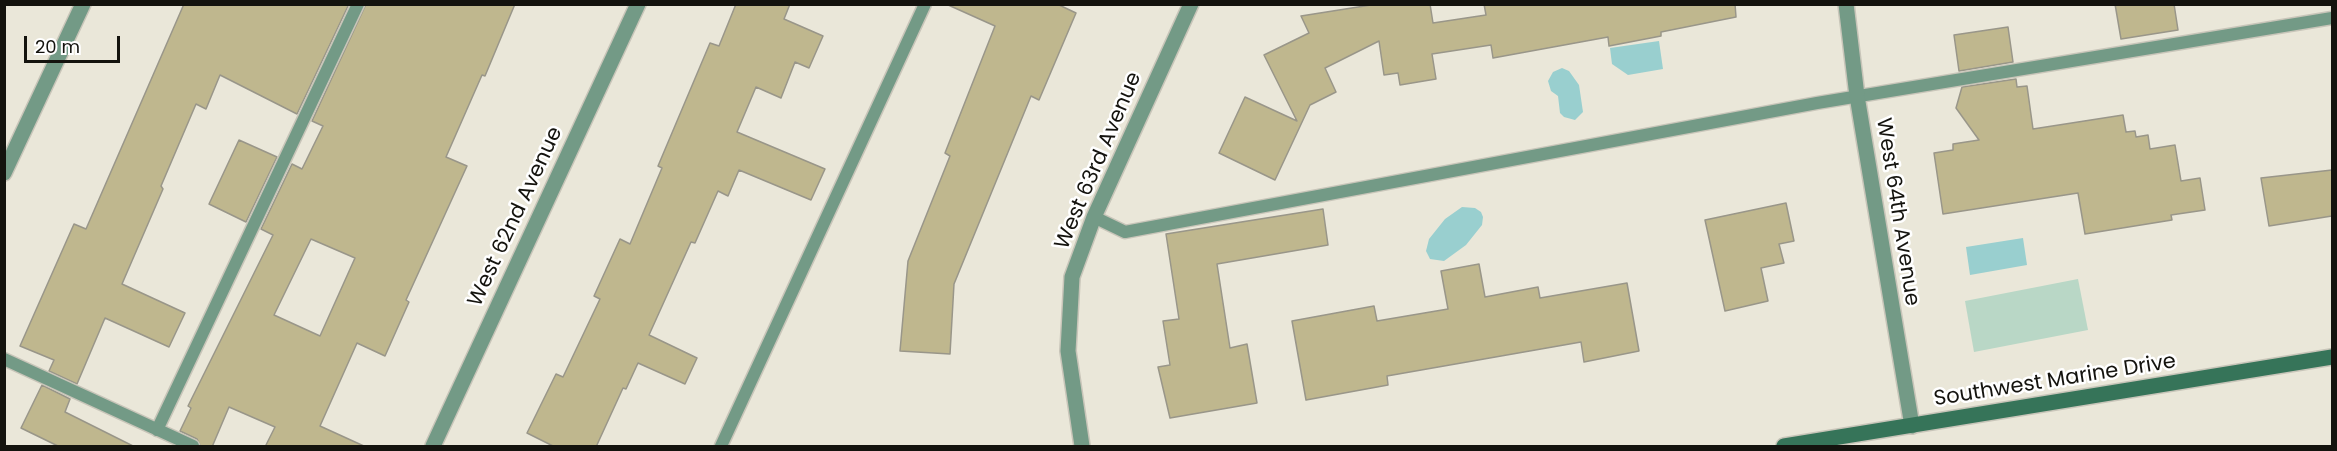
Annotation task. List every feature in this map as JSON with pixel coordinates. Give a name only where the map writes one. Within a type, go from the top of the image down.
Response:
[{"type":"main road","name":"Southwest Marine Drive","points":[[1784,447],[2332,357]]},
{"type":"street","points":[[4,174],[82,4]]},
{"type":"street","name":"West 62nd Avenue","points":[[433,447],[638,4]]},
{"type":"street","name":"West 63rd Avenue","points":[[1082,447],[1068,351],[1072,277],[1094,217],[1191,4]]},
{"type":"street","name":"West 64th Avenue","points":[[1846,4],[1857,96],[1912,426]]},
{"type":"lane","points":[[157,430],[358,4]]},
{"type":"lane","points":[[722,447],[925,4]]},
{"type":"lane","points":[[1094,217],[1125,232],[1857,96],[2332,18]]},
{"type":"lane","points":[[4,359],[193,447]]},
{"type":"green space","points":[[2078,279],[2088,330],[1974,352],[1965,301]]},
{"type":"water","points":[[1659,41],[1663,69],[1628,75],[1612,64],[1610,48]]},
{"type":"water","points":[[1562,68],[1569,71],[1579,85],[1583,112],[1575,120],[1564,117],[1560,113],[1558,96],[1551,91],[1548,81],[1553,72]]},
{"type":"water","points":[[1462,207],[1475,208],[1481,212],[1482,225],[1466,245],[1444,261],[1430,259],[1426,251],[1429,239],[1445,219]]},
{"type":"water","points":[[2023,238],[2027,265],[1970,275],[1966,247]]},
{"type":"building","points":[[184,4],[349,4],[297,114],[220,75],[206,109],[196,104],[122,284],[185,313],[169,347],[105,318],[77,384],[49,371],[54,360],[20,346],[74,224],[86,229]]},
{"type":"building","points":[[366,4],[515,4],[485,76],[482,75],[446,157],[467,166],[406,300],[409,302],[385,356],[357,343],[320,426],[366,447],[265,447],[275,427],[229,407],[212,447],[201,447],[197,439],[180,431],[191,408],[188,406],[273,235],[261,229],[292,164],[302,169],[323,126],[312,121]],"holes":[[[311,239],[355,258],[320,336],[274,315]]]},
{"type":"building","points":[[736,4],[790,4],[784,19],[823,36],[809,68],[795,62],[781,98],[756,87],[737,132],[825,169],[811,200],[739,170],[728,196],[718,191],[695,243],[691,242],[649,335],[697,358],[685,384],[638,363],[626,389],[623,388],[596,447],[555,447],[527,433],[556,374],[563,377],[600,299],[594,296],[620,239],[630,244],[662,168],[658,166],[710,43],[719,46]]},
{"type":"building","points":[[946,4],[1057,4],[1076,13],[1039,100],[1031,96],[954,284],[950,354],[900,351],[908,261],[950,156],[945,153],[995,26]]},
{"type":"building","points":[[1377,4],[1430,4],[1433,23],[1486,15],[1484,4],[1735,4],[1736,17],[1661,32],[1661,36],[1609,46],[1608,37],[1493,58],[1491,45],[1432,54],[1436,79],[1400,85],[1398,73],[1384,75],[1379,41],[1325,68],[1336,92],[1310,105],[1275,180],[1219,153],[1245,97],[1297,121],[1264,55],[1309,33],[1301,16]]},
{"type":"building","points":[[2115,4],[2174,4],[2178,30],[2121,39]]},
{"type":"building","points":[[2008,27],[2013,62],[1959,71],[1954,35]]},
{"type":"building","points":[[2016,79],[2017,87],[2027,86],[2033,129],[2123,115],[2126,132],[2135,131],[2136,137],[2148,135],[2150,149],[2175,145],[2181,181],[2200,178],[2205,210],[2171,215],[2172,220],[2085,234],[2078,193],[1943,214],[1934,153],[1953,150],[1953,144],[1979,140],[1956,108],[1962,87]]},
{"type":"building","points":[[239,140],[277,157],[246,222],[209,204]]},
{"type":"building","points":[[2332,170],[2332,216],[2269,226],[2261,178]]},
{"type":"building","points":[[1786,203],[1794,241],[1779,244],[1784,263],[1761,268],[1768,301],[1725,311],[1705,220]]},
{"type":"building","points":[[1323,209],[1328,245],[1217,264],[1230,348],[1247,344],[1257,403],[1170,418],[1158,367],[1170,365],[1163,321],[1179,319],[1166,234]]},
{"type":"building","points":[[1479,264],[1485,297],[1538,287],[1540,298],[1627,283],[1639,351],[1584,362],[1581,342],[1387,376],[1388,385],[1306,400],[1292,321],[1374,306],[1377,321],[1448,309],[1441,271]]},
{"type":"building","points":[[42,385],[70,399],[65,412],[135,447],[60,447],[21,428]]}]
